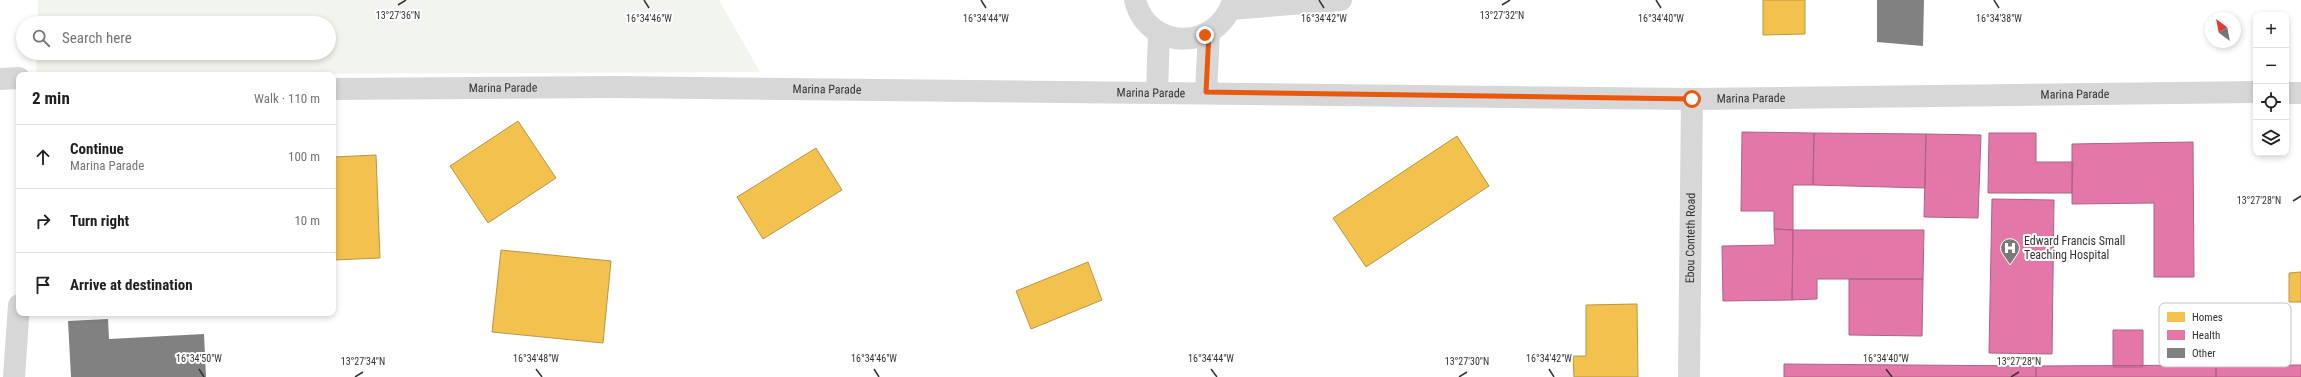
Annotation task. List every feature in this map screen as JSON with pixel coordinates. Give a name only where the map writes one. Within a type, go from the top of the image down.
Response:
[{"type":"street","points":[[1135,0],[1137,8],[1146,23],[1159,33],[1174,38],[1189,39],[1209,32],[1225,19],[1232,5],[1341,0]]},
{"type":"street","points":[[1206,92],[1209,32]]},
{"type":"street","points":[[1157,92],[1159,33]]},
{"type":"street","points":[[0,79],[16,78]]},
{"type":"street","name":"Marina Parade","points":[[336,89],[615,87],[1206,92],[1692,99],[2253,92]]},
{"type":"street","points":[[2289,93],[2301,93]]},
{"type":"street","name":"Ebou Conteth Road","points":[[1689,377],[1692,99]]},
{"type":"street","points":[[14,377],[18,316]]},
{"type":"shaded area","points":[[38,0],[719,0],[760,72],[336,74],[336,72],[36,72],[37,60],[336,60],[336,16],[38,16]]},
{"type":"building: Homes","points":[[1763,0],[1805,0],[1805,34],[1763,35]]},
{"type":"building: Homes","points":[[518,121],[556,178],[488,223],[450,166]]},
{"type":"building: Homes","points":[[1457,136],[1489,186],[1366,267],[1333,218]]},
{"type":"building: Homes","points":[[816,148],[842,190],[763,239],[737,197]]},
{"type":"building: Homes","points":[[376,155],[380,258],[336,260],[336,157]]},
{"type":"building: Homes","points":[[501,250],[611,261],[603,343],[492,332]]},
{"type":"building: Homes","points":[[1088,262],[1102,300],[1031,329],[1016,291]]},
{"type":"building: Homes","points":[[2301,272],[2301,302],[2289,302],[2289,273]]},
{"type":"building: Homes","points":[[1637,304],[1638,377],[1574,377],[1573,356],[1586,356],[1586,305]]},
{"type":"building: Health","points":[[1742,132],[1814,133],[1813,185],[1793,185],[1793,230],[1774,229],[1774,211],[1741,211]]},
{"type":"building: Health","points":[[1814,133],[1926,134],[1925,188],[1813,185]]},
{"type":"building: Health","points":[[1989,133],[2036,133],[2036,162],[2073,162],[2072,193],[1988,193]]},
{"type":"building: Health","points":[[1926,134],[1981,135],[1978,218],[1924,217]]},
{"type":"building: Health","points":[[2193,142],[2194,277],[2154,277],[2154,203],[2072,204],[2072,144]]},
{"type":"building: Health","points":[[1992,199],[2054,200],[2052,354],[1989,353]]},
{"type":"building: Health","points":[[1774,229],[1793,230],[1792,300],[1723,301],[1722,246],[1775,245]]},
{"type":"building: Health","points":[[1793,230],[1924,230],[1923,279],[1817,279],[1817,299],[1792,300]]},
{"type":"building: Health","points":[[1849,279],[1923,279],[1922,336],[1849,335]]},
{"type":"building: Health","points":[[2113,330],[2143,330],[2143,367],[2113,367]]},
{"type":"building: Health","points":[[1784,364],[2036,366],[2036,377],[1784,377]]},
{"type":"building: Health","points":[[2159,365],[2159,367],[2216,367],[2216,377],[2036,377],[2036,366]]},
{"type":"building: Health","points":[[2291,365],[2301,365],[2301,377],[2216,377],[2216,367],[2291,367]]},
{"type":"building: Other","points":[[1877,0],[1924,0],[1923,46],[1877,42]]},
{"type":"building: Other","points":[[108,319],[109,339],[204,334],[206,377],[71,377],[68,321]]},
{"type":"place","name":"Edward Francis Small Teaching Hospital","points":[[2010,265]]},
{"type":"route","points":[[1205,35],[1209,32],[1206,92],[1692,99]]}]
